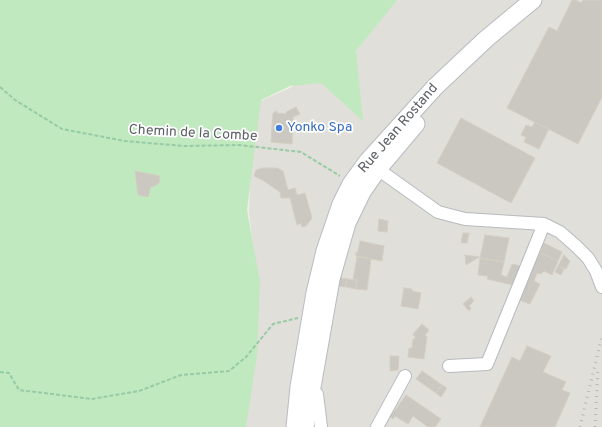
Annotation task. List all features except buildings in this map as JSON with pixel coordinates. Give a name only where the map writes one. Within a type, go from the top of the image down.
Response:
[{"type":"main road","name":"Rue Jean Rostand","points":[[305,427],[309,390],[311,315],[325,250],[341,204],[351,184],[409,131],[531,2]]},
{"type":"main road","name":"Rue Jean Rostand","points":[[294,427],[309,390],[318,351],[331,279],[347,223],[362,192],[372,165]]},
{"type":"street","points":[[372,165],[438,212],[465,220],[544,224],[560,232],[580,250],[596,271],[602,287]]},
{"type":"street","points":[[449,366],[487,364],[544,224]]},
{"type":"street","points":[[377,427],[405,376]]},
{"type":"street","points":[[309,390],[322,427]]},
{"type":"path","name":"Chemin de la Combe","points":[[0,87],[15,100],[62,129],[125,141],[184,146],[239,145],[302,152],[351,184]]},
{"type":"path","points":[[0,372],[9,373],[20,390],[92,399],[139,391],[181,375],[229,371],[246,357],[273,324],[311,315]]},
{"type":"shaded area","points":[[394,0],[602,0],[602,427],[244,427],[258,284],[249,212],[251,162],[260,101],[288,89],[355,53]]},
{"type":"green space","points":[[0,0],[397,0],[356,51],[363,121],[321,83],[290,86],[261,100],[247,210],[260,282],[257,355],[246,427],[0,427]]},
{"type":"railway","points":[[580,427],[602,336]]},
{"type":"railway","points":[[595,427],[598,369]]},
{"type":"place","name":"Yonko Spa","points":[[279,128]]}]
